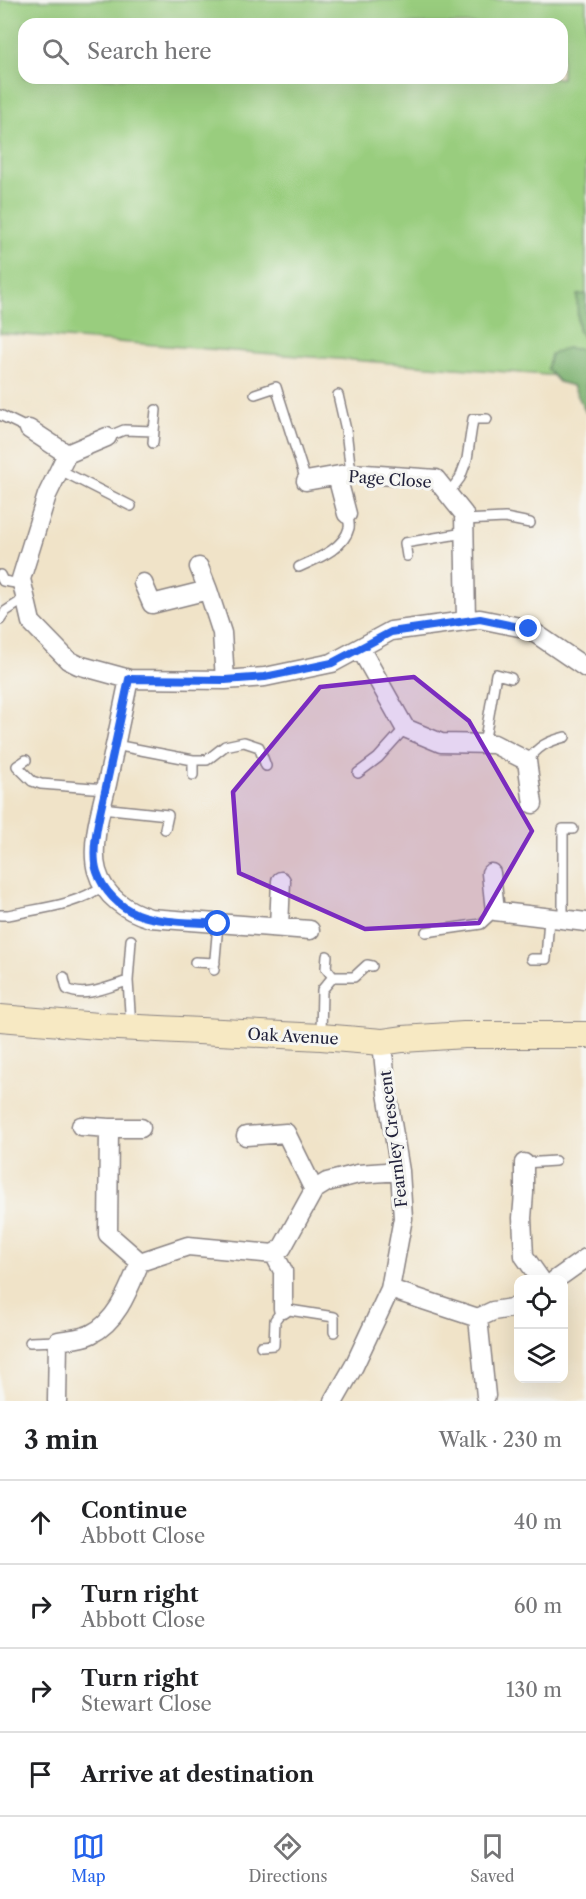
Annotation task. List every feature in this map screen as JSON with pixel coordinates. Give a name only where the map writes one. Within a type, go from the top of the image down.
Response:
[{"type":"street","points":[[28,429],[64,462]]},
{"type":"street","points":[[107,437],[64,462],[47,495],[21,579],[31,622],[68,660],[78,665],[129,679],[225,680],[265,677],[332,663],[391,632],[480,619],[529,629],[586,668]]},
{"type":"street","name":"Page Close","points":[[306,481],[344,475],[436,479],[464,514],[466,621]]},
{"type":"street","name":"Page Close","points":[[344,475],[347,514]]},
{"type":"street","points":[[199,567],[222,633],[225,680]]},
{"type":"street","points":[[143,583],[152,604],[208,590]]},
{"type":"street","points":[[360,648],[405,728],[441,743],[494,744],[527,761],[533,804]]},
{"type":"street","points":[[129,679],[101,808],[94,859],[97,873],[112,898],[124,908],[150,918],[310,930]]},
{"type":"street","points":[[491,873],[495,911],[586,922]]},
{"type":"street","points":[[279,927],[281,881]]},
{"type":"street","name":"Oak Avenue","points":[[0,1018],[382,1042],[464,1035],[586,1035]]},
{"type":"street","name":"Fearnley Crescent","points":[[334,1401],[354,1366],[390,1289],[403,1218],[400,1171],[387,1093],[382,1042]]},
{"type":"street","points":[[81,1126],[141,1128]]},
{"type":"street","points":[[109,1128],[108,1234],[140,1262]]},
{"type":"street","points":[[246,1136],[286,1133],[314,1190]]},
{"type":"street","points":[[524,1163],[522,1218],[524,1256],[537,1275]]},
{"type":"street","points":[[57,1401],[58,1341],[88,1336],[102,1328],[124,1300],[140,1262],[188,1246],[274,1254],[282,1248],[314,1190],[327,1182],[358,1174],[400,1171]]},
{"type":"street","points":[[274,1254],[283,1270],[283,1309]]},
{"type":"street","points":[[562,1275],[586,1258]]},
{"type":"street","points":[[390,1289],[478,1318],[494,1311],[514,1308]]},
{"type":"street","points":[[478,1318],[486,1396]]},
{"type":"lane","points":[[255,394],[276,387],[306,481]]},
{"type":"lane","points":[[338,395],[346,430],[344,475]]},
{"type":"lane","points":[[153,443],[156,410]]},
{"type":"lane","points":[[0,415],[28,429]]},
{"type":"lane","points":[[448,494],[460,478],[467,459],[473,419],[487,419]]},
{"type":"lane","points":[[107,437],[124,430],[154,431]]},
{"type":"lane","points":[[64,462],[131,506]]},
{"type":"lane","points":[[299,567],[327,553],[343,540],[349,527],[347,514]]},
{"type":"lane","points":[[407,556],[405,543],[464,526],[505,518],[530,523]]},
{"type":"lane","points":[[0,575],[3,580],[24,591],[3,613],[0,620]]},
{"type":"lane","points":[[484,744],[496,674],[511,678]]},
{"type":"lane","points":[[358,773],[378,758],[405,728]]},
{"type":"lane","points":[[527,761],[536,750],[549,741],[565,737]]},
{"type":"lane","points":[[115,745],[193,760],[207,760],[225,746],[244,742],[259,747],[266,766]]},
{"type":"lane","points":[[26,760],[16,766],[32,781],[41,784],[106,789]]},
{"type":"lane","points":[[193,760],[193,775]]},
{"type":"lane","points":[[101,808],[168,815],[165,829]]},
{"type":"lane","points":[[531,959],[546,959],[556,919],[563,830],[573,829]]},
{"type":"lane","points":[[0,915],[66,904],[94,893],[104,885]]},
{"type":"lane","points":[[426,932],[481,924],[495,911]]},
{"type":"lane","points":[[195,962],[215,967],[218,924]]},
{"type":"lane","points":[[131,940],[128,981],[131,1028]]},
{"type":"lane","points":[[327,956],[326,968],[333,977]]},
{"type":"lane","points":[[321,1037],[322,990],[333,977],[354,977],[367,965],[372,966]]},
{"type":"lane","points":[[64,977],[67,989],[78,993],[128,981]]},
{"type":"lane","points":[[524,1163],[555,1161]]},
{"type":"lane","points":[[261,1346],[274,1346],[275,1320],[283,1309],[334,1317],[334,1332]]},
{"type":"lane","points":[[30,1342],[58,1341]]},
{"type":"highlighted area","points":[[414,677],[469,721],[532,831],[479,923],[365,929],[239,873],[233,792],[320,687]]},
{"type":"green space","points":[[0,0],[586,0],[586,378],[0,333]]},
{"type":"green space","points":[[586,294],[586,341],[578,330],[577,295]]},
{"type":"green space","points":[[566,348],[586,350],[586,413],[573,386],[559,382],[547,369],[551,354]]},
{"type":"route","points":[[218,924],[150,918],[136,914],[112,898],[97,873],[94,859],[101,808],[129,679],[225,680],[265,677],[332,663],[391,632],[480,619],[529,629]]}]
